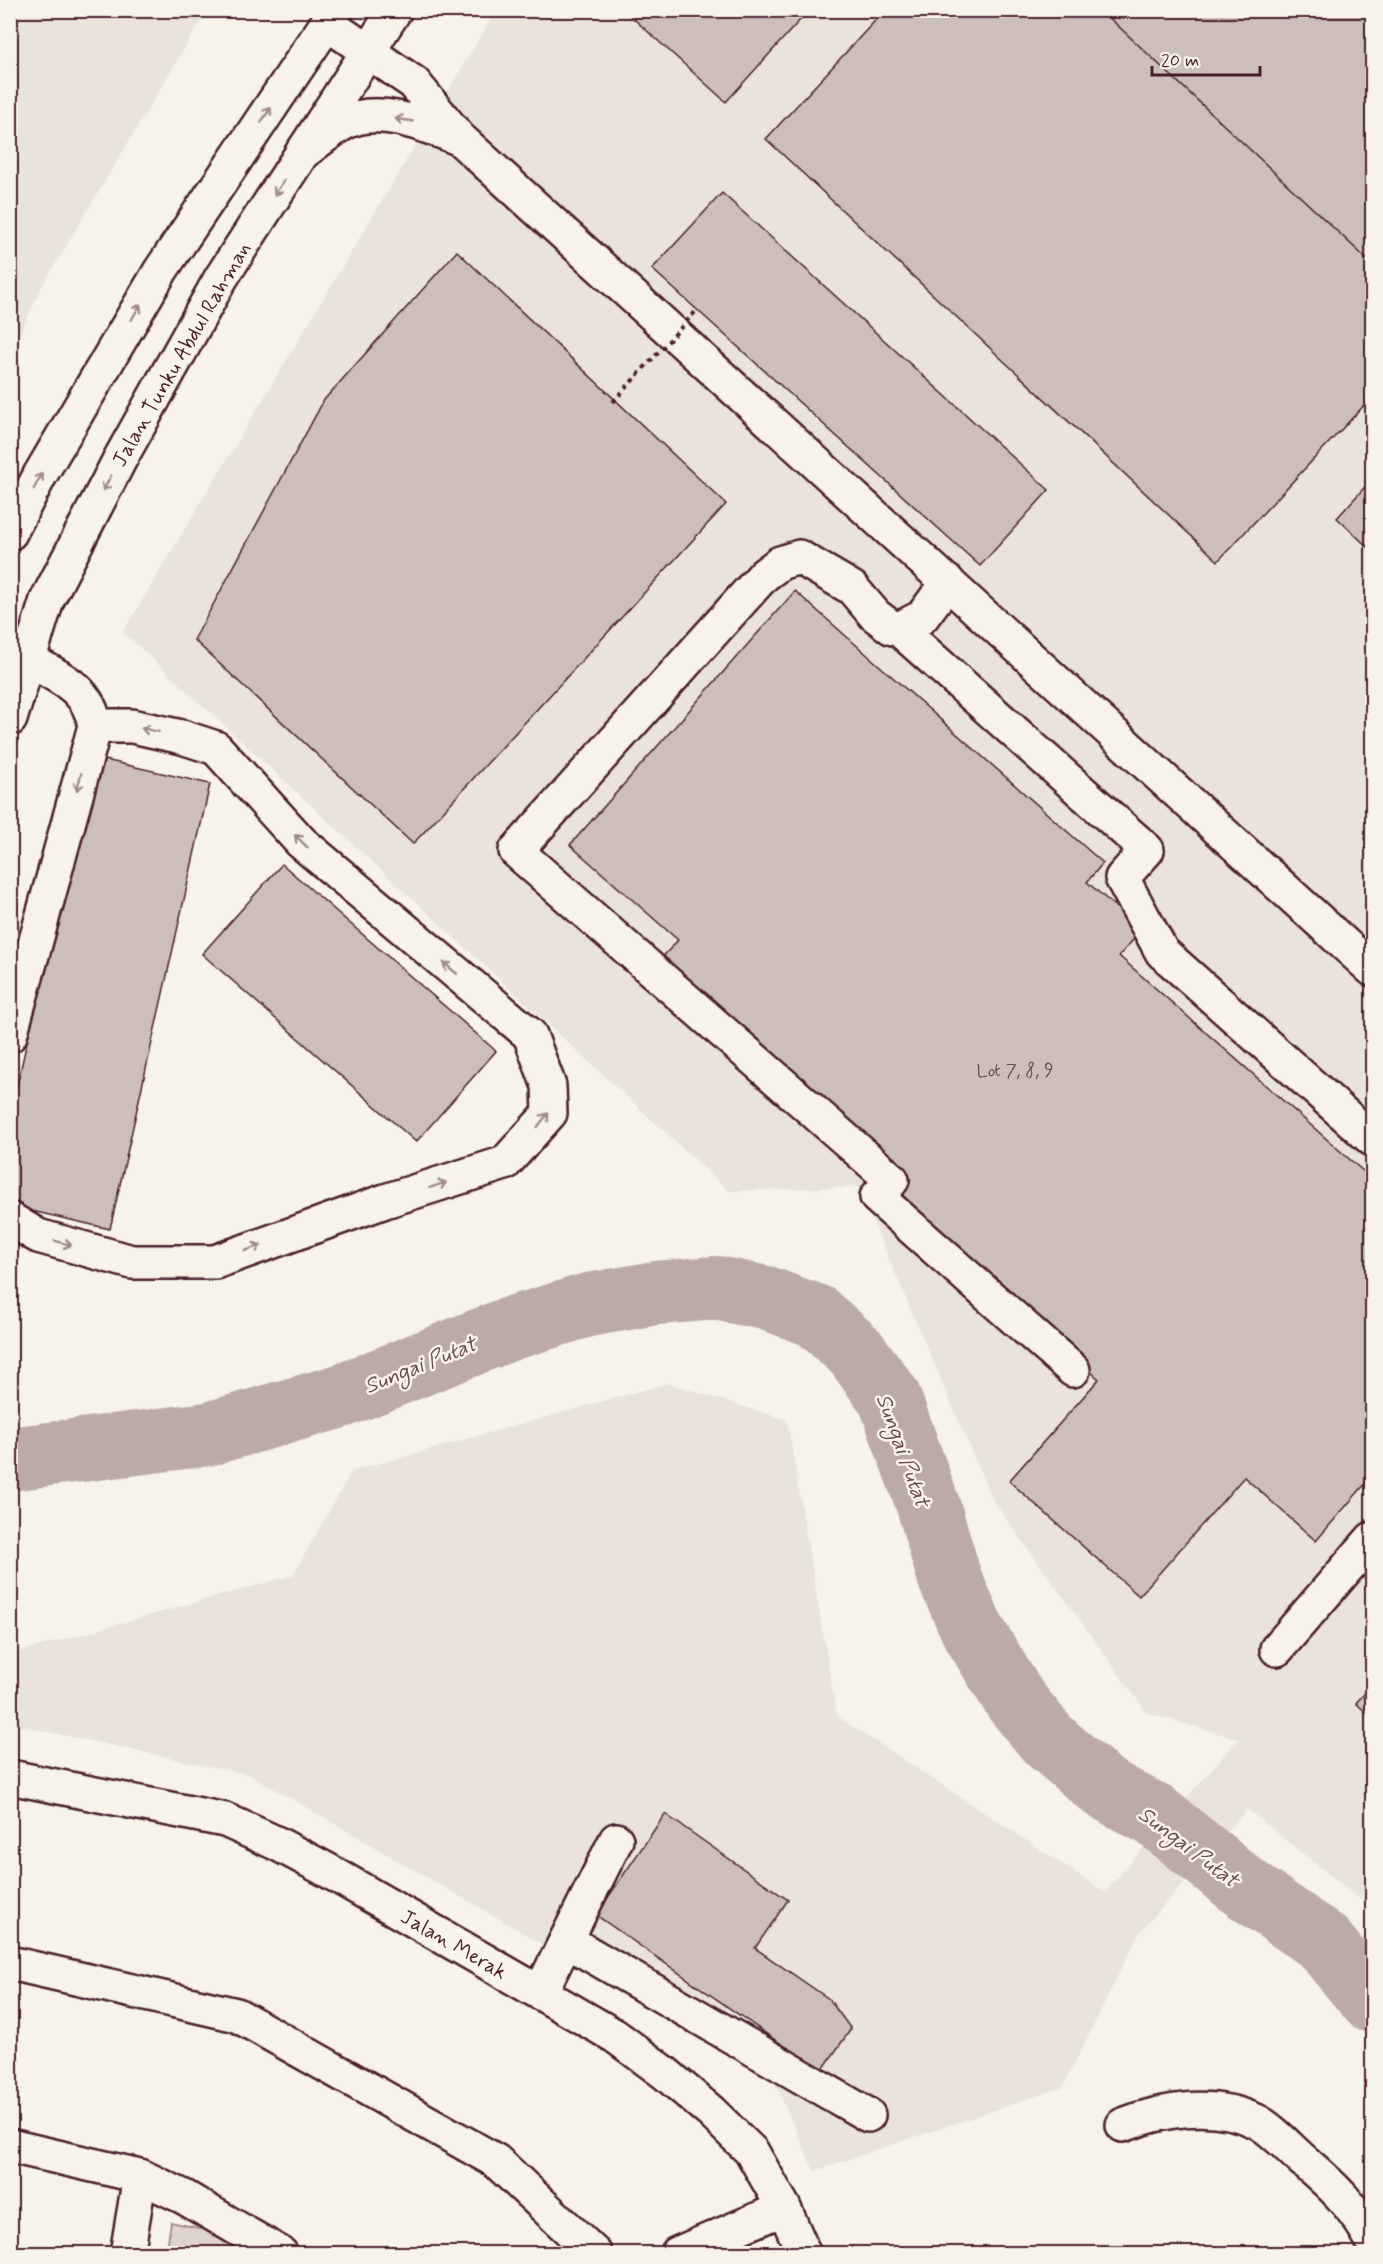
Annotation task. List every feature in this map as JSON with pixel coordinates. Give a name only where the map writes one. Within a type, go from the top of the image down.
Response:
[{"type":"street","name":"Jalan Tunku Abdul Rahman","points":[[20,655],[17,635],[63,566],[221,279],[395,10]]},
{"type":"street","points":[[10,533],[40,475],[160,270],[332,17],[367,51],[414,83],[459,138],[1372,969]]},
{"type":"street","points":[[302,153],[346,122],[377,115],[418,122],[459,138]]},
{"type":"street","points":[[1073,1370],[877,1197],[892,1180],[516,851],[764,575],[780,563],[799,557],[852,588],[874,615],[892,628],[899,629],[1147,850],[1122,878],[1162,952],[1372,1139]]},
{"type":"street","points":[[899,629],[922,617],[948,582]]},
{"type":"street","points":[[10,719],[20,655],[71,683],[92,708],[94,726],[10,1035]]},
{"type":"street","points":[[10,1219],[38,1236],[132,1262],[215,1262],[386,1201],[505,1163],[550,1113],[549,1086],[530,1035],[301,842],[216,748],[182,736],[132,726],[94,726]]},
{"type":"street","points":[[1277,1649],[1372,1539]]},
{"type":"street","name":"Jalan Merak","points":[[10,1777],[225,1820],[327,1870],[615,2036],[665,2073],[711,2112],[752,2152],[784,2208],[804,2253]]},
{"type":"street","points":[[540,1993],[616,1840]]},
{"type":"street","points":[[567,1941],[868,2115]]},
{"type":"street","points":[[10,1963],[237,2015],[496,2161],[595,2253]]},
{"type":"street","points":[[1123,2125],[1151,2115],[1220,2109],[1257,2121],[1338,2190],[1360,2217],[1372,2241]]},
{"type":"street","points":[[10,2146],[140,2176],[184,2197],[281,2253]]},
{"type":"street","points":[[127,2253],[140,2176]]},
{"type":"street","points":[[677,2253],[784,2208]]},
{"type":"path","points":[[613,402],[698,310]]},
{"type":"shaded area","points":[[11,10],[207,11],[41,288],[11,354]]},
{"type":"shaded area","points":[[496,11],[1372,11],[1372,1909],[1247,1809],[1138,1935],[1063,2087],[814,2171],[772,2077],[250,1775],[11,1724],[11,1654],[293,1575],[352,1471],[668,1383],[787,1420],[837,1716],[1105,1892],[1238,1739],[1147,1713],[992,1499],[858,1187],[729,1191],[123,632]]},
{"type":"shaded area","points":[[171,2222],[234,2236],[258,2254],[166,2254]]},
{"type":"building","points":[[624,10],[809,10],[726,102]]},
{"type":"building","points":[[885,10],[1101,10],[1372,264],[1372,397],[1218,561],[766,139]]},
{"type":"building","points":[[1101,10],[1372,10],[1372,264]]},
{"type":"building","points":[[722,193],[1049,490],[980,566],[652,269]]},
{"type":"building","points":[[457,251],[726,504],[413,844],[194,640],[324,400]]},
{"type":"building","points":[[1372,479],[1372,551],[1337,518]]},
{"type":"building","points":[[795,591],[1103,863],[1087,882],[1142,930],[1119,956],[1372,1179],[1372,1476],[1316,1541],[1244,1477],[1139,1596],[1009,1481],[1099,1379],[893,1197],[658,962],[678,940],[570,845]]},
{"type":"building","points":[[92,757],[210,784],[110,1229],[10,1206],[10,1116]]},
{"type":"building","points":[[282,864],[496,1051],[416,1142],[202,954]]},
{"type":"building","points":[[1372,1685],[1372,1718],[1356,1703]]},
{"type":"building","points":[[665,1814],[788,1900],[755,1948],[829,1999],[851,2029],[821,2072],[596,1915]]},
{"type":"waterway","name":"Sungai Putat","points":[[10,1459],[208,1434],[341,1396],[509,1329],[588,1305],[656,1293],[716,1288],[766,1298],[816,1316],[855,1351],[889,1397],[928,1505],[950,1579],[972,1629],[1015,1700],[1048,1740],[1104,1788],[1156,1816],[1248,1890],[1322,1941],[1372,2001]]}]
